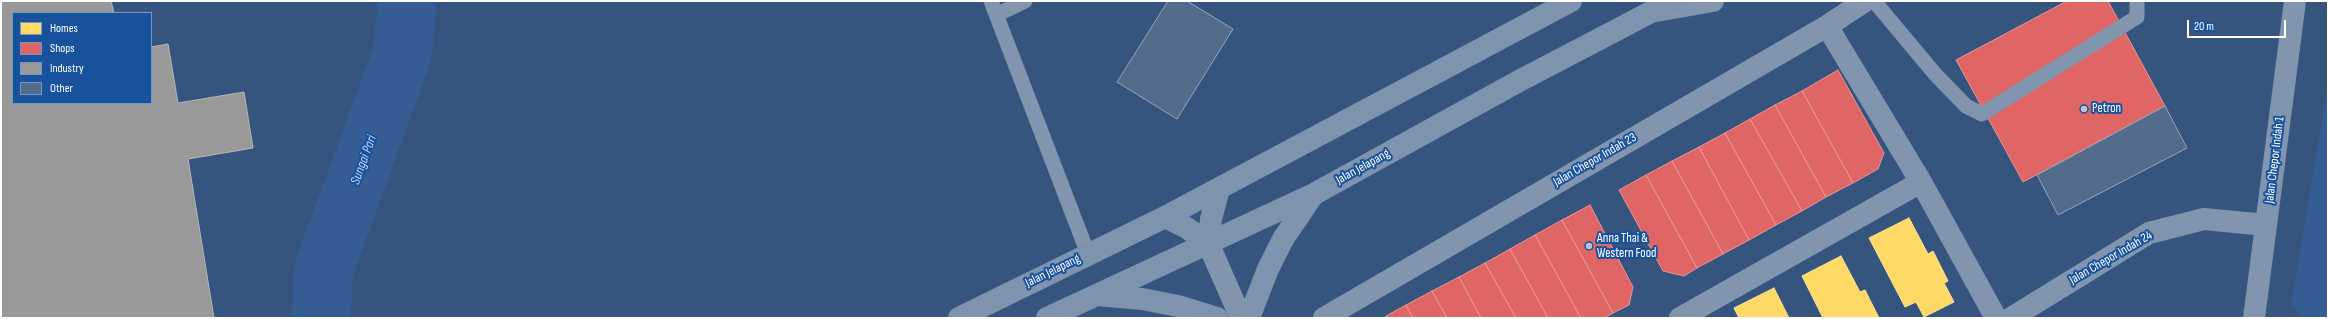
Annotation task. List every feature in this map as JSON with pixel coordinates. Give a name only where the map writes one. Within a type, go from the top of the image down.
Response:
[{"type":"main road","name":"Jalan Jelapang","points":[[959,318],[1165,217],[1571,1]]},
{"type":"main road","name":"Jalan Jelapang","points":[[1047,318],[1314,194],[1519,81],[1664,6]]},
{"type":"main road","points":[[1165,217],[1187,228],[1208,243],[1211,219],[1219,189]]},
{"type":"main road","points":[[1249,318],[1268,269],[1283,239],[1314,194]]},
{"type":"main road","points":[[1095,295],[1142,299],[1178,306],[1217,318]]},
{"type":"street","points":[[1664,6],[1713,1]]},
{"type":"street","name":"Jalan Chepor Indah 23","points":[[1324,318],[1827,26],[1865,1]]},
{"type":"street","name":"Jalan Chepor Indah 1","points":[[2254,318],[2295,1]]},
{"type":"street","points":[[1827,26],[1921,182],[1996,318]]},
{"type":"street","points":[[1680,318],[1921,182]]},
{"type":"street","name":"Jalan Chepor Indah 24","points":[[2011,318],[2149,233],[2204,220],[2266,225]]},
{"type":"street","points":[[1208,243],[1241,318]]},
{"type":"lane","points":[[1024,1],[995,7],[1088,254]]},
{"type":"lane","points":[[1874,1],[1935,74],[1966,106],[1982,114],[2137,17],[2137,1]]},
{"type":"water","points":[[2328,87],[2328,318],[2302,318],[2291,304]]},
{"type":"building: Homes","points":[[1909,218],[1928,254],[1933,251],[1948,281],[1944,283],[1954,302],[1924,317],[1916,302],[1905,307],[1869,238]]},
{"type":"building: Homes","points":[[1841,256],[1860,292],[1865,290],[1879,318],[1823,318],[1802,276]]},
{"type":"building: Homes","points":[[1774,288],[1789,318],[1739,318],[1734,308]]},
{"type":"building: Shops","points":[[2067,1],[2108,1],[2165,106],[2023,182],[1956,60]]},
{"type":"building: Shops","points":[[1838,70],[1884,153],[1878,169],[1853,183],[1802,91]]},
{"type":"building: Shops","points":[[1802,91],[1853,183],[1826,197],[1775,105]]},
{"type":"building: Shops","points":[[1775,105],[1826,197],[1802,211],[1750,119]]},
{"type":"building: Shops","points":[[1750,119],[1802,211],[1776,225],[1725,133]]},
{"type":"building: Shops","points":[[1725,133],[1776,225],[1749,240],[1699,147]]},
{"type":"building: Shops","points":[[1699,147],[1749,240],[1723,254],[1672,161]]},
{"type":"building: Shops","points":[[1672,161],[1723,254],[1697,268],[1646,175]]},
{"type":"building: Shops","points":[[1646,175],[1697,268],[1684,276],[1663,271],[1619,190]]},
{"type":"building: Shops","points":[[1590,205],[1633,287],[1629,305],[1613,313],[1562,220]]},
{"type":"building: Shops","points":[[1562,220],[1613,313],[1604,318],[1581,318],[1535,235]]},
{"type":"building: Shops","points":[[1535,235],[1581,318],[1548,318],[1510,249]]},
{"type":"building: Shops","points":[[1510,249],[1548,318],[1516,318],[1485,263]]},
{"type":"building: Shops","points":[[1485,263],[1516,318],[1481,318],[1459,277]]},
{"type":"building: Shops","points":[[1459,277],[1481,318],[1447,318],[1432,291]]},
{"type":"building: Shops","points":[[1432,291],[1447,318],[1413,318],[1406,305]]},
{"type":"building: Shops","points":[[1406,305],[1413,318],[1385,318],[1386,316]]},
{"type":"building: Industry","points":[[1,1],[111,1],[114,12],[12,12],[12,104],[152,104],[152,47],[168,44],[178,103],[244,92],[253,148],[188,159],[214,318],[1,318]]},
{"type":"building: Other","points":[[1168,1],[1187,1],[1233,29],[1177,119],[1117,82]]},
{"type":"building: Other","points":[[2165,106],[2187,148],[2058,215],[2037,175]]},
{"type":"waterway","name":"Sungai Pari","points":[[321,318],[324,268],[403,52],[407,1]]},
{"type":"place","name":"Petron","points":[[2084,109]]},
{"type":"place","name":"Anna Thai & Western Food","points":[[1589,246]]}]
